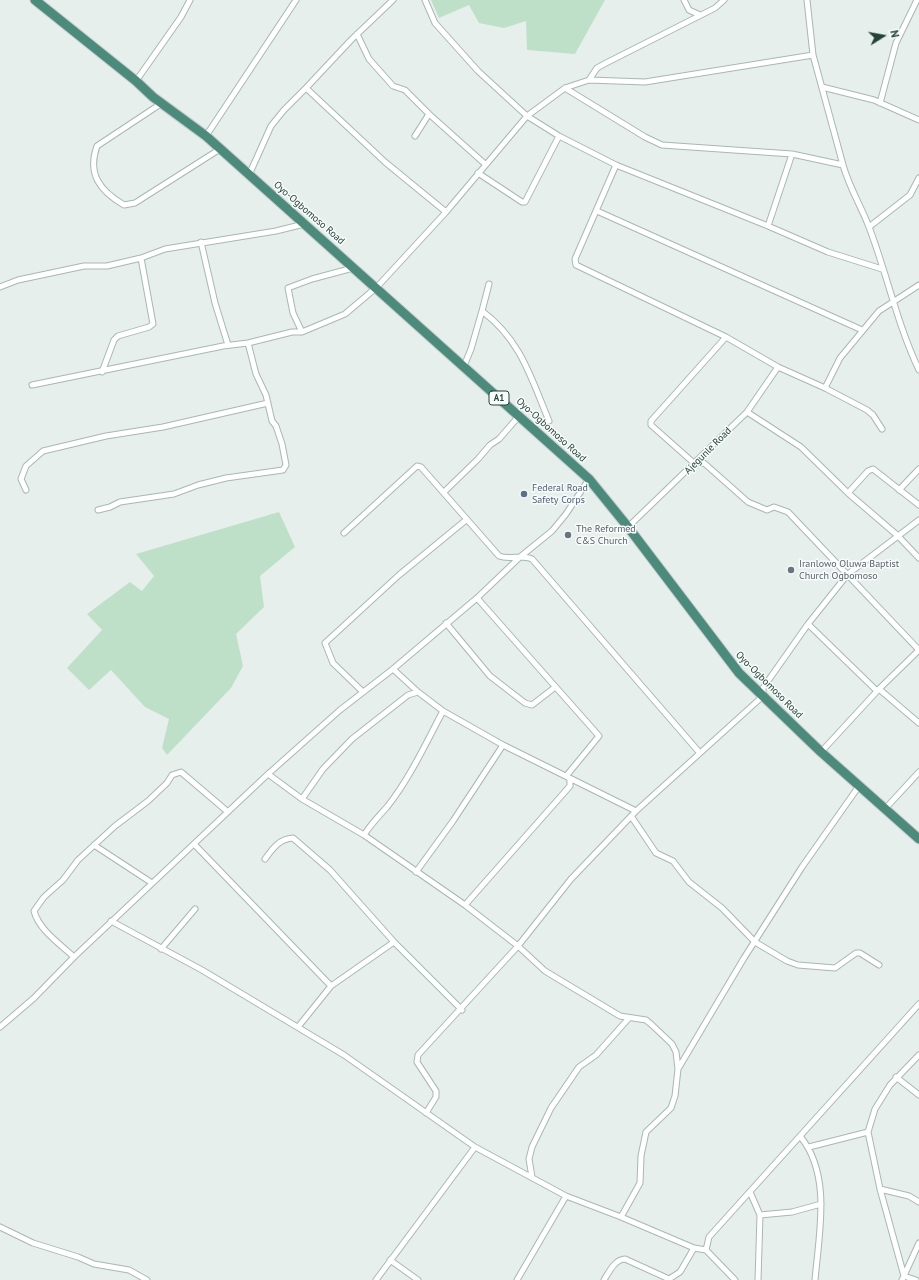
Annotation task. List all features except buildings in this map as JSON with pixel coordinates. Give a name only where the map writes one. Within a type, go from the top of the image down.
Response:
[{"type":"highway","name":"Oyo-Ogbomoso Road","points":[[35,0],[153,97],[206,136],[589,479],[628,527],[727,658],[763,696],[821,752],[884,810],[919,838]]},
{"type":"street","points":[[136,82],[181,17],[190,0]]},
{"type":"street","points":[[206,136],[296,0]]},
{"type":"street","points":[[249,176],[274,123],[284,110],[357,34],[393,0]]},
{"type":"street","points":[[425,0],[435,23],[478,71],[527,116],[559,136],[616,166],[768,226],[828,252],[882,270]]},
{"type":"street","points":[[684,0],[689,10],[700,15]]},
{"type":"street","points":[[589,80],[597,68],[715,8],[724,0]]},
{"type":"street","points":[[807,0],[813,55],[847,180],[869,227],[893,303],[919,370]]},
{"type":"street","points":[[880,103],[896,44],[917,0]]},
{"type":"street","points":[[357,34],[369,58],[393,86],[405,90],[429,114],[485,164]]},
{"type":"street","points":[[222,346],[248,343],[292,332],[302,332],[345,314],[377,288],[446,212],[527,116],[565,88],[589,80],[645,82],[813,55]]},
{"type":"street","points":[[306,88],[385,162],[446,212]]},
{"type":"street","points":[[565,88],[645,137],[662,145],[792,154],[843,165]]},
{"type":"street","points":[[822,88],[880,103],[919,120]]},
{"type":"street","points":[[162,103],[97,146],[94,154],[96,179],[104,191],[115,200],[124,205],[135,203],[220,149]]},
{"type":"street","points":[[415,136],[429,114]]},
{"type":"street","points":[[478,173],[522,202],[525,202],[559,136]]},
{"type":"street","points":[[768,226],[792,154]]},
{"type":"street","points":[[616,166],[575,259],[576,266],[726,336],[778,368],[825,388],[867,410],[873,414],[882,429]]},
{"type":"street","points":[[869,227],[910,195],[919,178]]},
{"type":"street","points":[[597,211],[862,330]]},
{"type":"street","points":[[0,287],[18,280],[84,266],[107,266],[141,258],[165,249],[276,231],[305,224]]},
{"type":"street","points":[[32,385],[102,372],[228,345],[215,303],[201,242]]},
{"type":"street","points":[[102,372],[114,340],[118,336],[149,327],[153,324],[141,258]]},
{"type":"street","points":[[302,332],[293,312],[288,288],[312,279],[354,267]]},
{"type":"street","points":[[464,366],[471,349],[489,284]]},
{"type":"street","points":[[825,388],[840,358],[879,311],[919,285]]},
{"type":"street","points":[[482,311],[498,323],[512,341],[528,368],[549,421]]},
{"type":"street","points":[[726,336],[651,421],[651,426],[695,464],[704,463],[748,502],[758,508],[767,510],[774,507],[788,512],[919,650],[821,752]]},
{"type":"street","points":[[98,510],[110,507],[120,502],[174,494],[198,485],[226,478],[283,470],[286,465],[282,444],[276,426],[272,421],[268,403],[256,374],[248,343]]},
{"type":"street","name":"Ajegunle Road","points":[[628,527],[695,464],[747,412],[778,368]]},
{"type":"street","points":[[26,490],[21,479],[26,466],[43,451],[106,436],[163,427],[268,403]]},
{"type":"street","points":[[747,412],[801,447],[848,493],[897,535],[919,558]]},
{"type":"street","points":[[444,492],[478,459],[490,445],[499,439],[519,416]]},
{"type":"street","points":[[344,533],[417,466],[421,467],[499,556],[506,558],[526,557],[532,559],[699,752]]},
{"type":"street","points":[[848,493],[870,469],[873,469],[919,505]]},
{"type":"street","points":[[899,490],[919,469]]},
{"type":"street","points":[[0,1027],[34,998],[74,956],[268,774],[340,710],[393,669],[477,598],[520,557],[552,531],[566,514],[589,479]]},
{"type":"street","points":[[363,692],[333,663],[325,643],[399,575],[466,520]]},
{"type":"street","points":[[426,1113],[436,1097],[436,1091],[417,1062],[418,1055],[462,1010],[518,946],[571,879],[631,816],[699,752],[763,696],[763,688],[808,624],[848,574],[897,535],[919,520]]},
{"type":"street","points":[[477,598],[554,688],[597,732],[599,736],[567,775]]},
{"type":"street","points":[[446,623],[490,676],[525,703],[532,705],[554,688]]},
{"type":"street","points":[[808,624],[877,691],[879,690],[919,723]]},
{"type":"street","points":[[393,669],[418,692],[443,710],[503,745],[567,775],[636,811]]},
{"type":"street","points":[[302,799],[323,769],[352,740],[408,695],[418,692]]},
{"type":"street","points":[[364,835],[378,815],[387,807],[408,774],[443,710]]},
{"type":"street","points":[[416,872],[503,745]]},
{"type":"street","points":[[74,956],[43,927],[36,919],[34,911],[44,897],[63,880],[78,860],[94,844],[148,801],[167,783],[172,775],[181,772],[228,812]]},
{"type":"street","points":[[884,810],[919,772]]},
{"type":"street","points":[[268,774],[302,799],[364,835],[465,905],[518,946],[546,972],[611,1011],[629,1018],[646,1020],[667,1038],[676,1052],[678,1069],[675,1096],[671,1108],[646,1132],[641,1156],[640,1183],[621,1217]]},
{"type":"street","points":[[465,905],[570,786],[570,780],[567,775]]},
{"type":"street","points":[[678,1069],[802,867],[859,786]]},
{"type":"street","points":[[631,816],[656,853],[673,861],[689,882],[722,908],[755,942],[787,961],[798,965],[835,968],[856,953],[860,953],[879,965]]},
{"type":"street","points":[[265,859],[274,847],[285,839],[293,838],[330,870],[394,942],[462,1010]]},
{"type":"street","points":[[94,844],[152,883]]},
{"type":"street","points":[[194,844],[331,986]]},
{"type":"street","points":[[161,950],[195,909]]},
{"type":"street","points":[[111,921],[161,950],[202,970],[344,1056],[475,1146],[566,1196],[621,1217],[694,1248],[706,1250],[734,1280]]},
{"type":"street","points":[[298,1028],[331,986],[394,942]]},
{"type":"street","points":[[706,1250],[706,1243],[715,1228],[750,1192],[919,1004]]},
{"type":"street","points":[[532,1177],[530,1159],[532,1147],[551,1108],[579,1067],[596,1055],[629,1018]]},
{"type":"street","points":[[903,1278],[880,1189],[868,1132],[875,1109],[896,1077],[919,1055]]},
{"type":"street","points":[[896,1077],[919,1095]]},
{"type":"street","points":[[810,1147],[868,1132]]},
{"type":"street","points":[[800,1136],[810,1147],[822,1204],[815,1280]]},
{"type":"street","points":[[376,1280],[475,1146]]},
{"type":"street","points":[[880,1189],[909,1196],[919,1202]]},
{"type":"street","points":[[750,1192],[760,1215],[758,1280]]},
{"type":"street","points":[[517,1280],[566,1196]]},
{"type":"street","points":[[760,1215],[792,1212],[822,1204]]},
{"type":"street","points":[[0,1227],[34,1244],[78,1257],[94,1264],[129,1270],[147,1280]]},
{"type":"street","points":[[903,1278],[919,1243]]},
{"type":"street","points":[[604,1280],[620,1259],[625,1259],[669,1279],[680,1272],[694,1248]]},
{"type":"street","points":[[390,1260],[418,1280]]},
{"type":"street","points":[[903,1278],[916,1280]]},
{"type":"green space","points":[[431,0],[605,0],[575,54],[527,50],[526,21],[504,28],[479,23],[469,5],[439,18]]},
{"type":"green space","points":[[279,512],[295,547],[260,576],[264,607],[236,634],[243,666],[231,688],[167,755],[162,748],[169,719],[145,707],[111,670],[89,690],[67,668],[102,630],[87,614],[130,582],[142,591],[154,576],[136,554]]},
{"type":"place","name":"Federal Road Safety Corps","points":[[524,494]]},
{"type":"place","name":"The Reformed C&S Church","points":[[568,535]]},
{"type":"place","name":"Iranlowo Oluwa Baptist Church Ogbomoso","points":[[791,570]]}]
